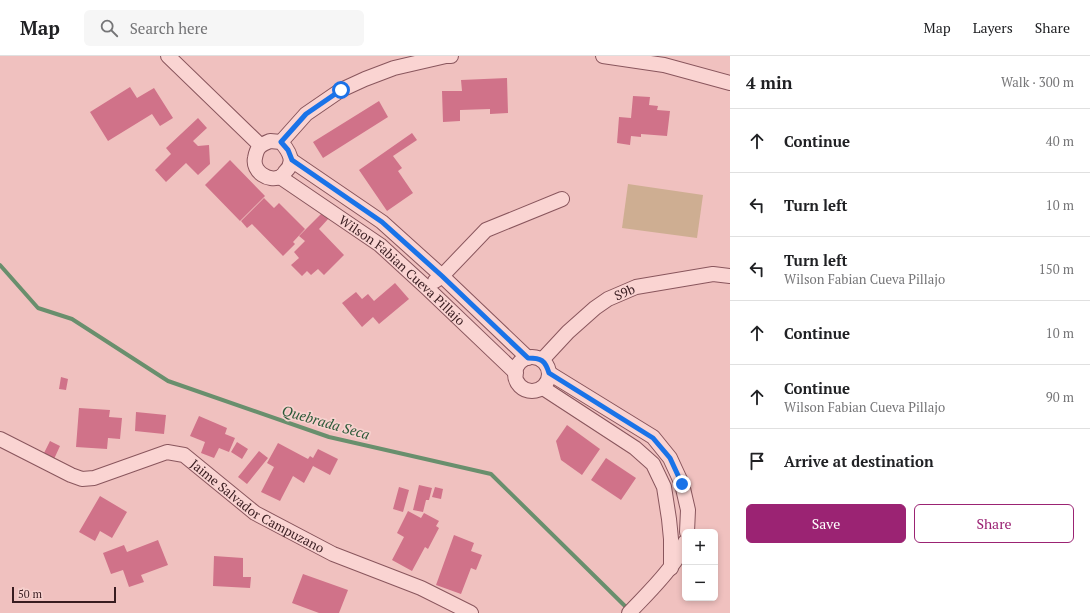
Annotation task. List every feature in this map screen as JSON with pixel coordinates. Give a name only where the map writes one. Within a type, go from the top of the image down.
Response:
[{"type":"street","points":[[168,56],[260,145]]},
{"type":"street","points":[[281,142],[306,114],[341,90],[394,68],[451,56]]},
{"type":"street","points":[[603,56],[664,64],[730,83]]},
{"type":"street","points":[[270,141],[281,142],[288,150],[292,160],[288,170],[280,177],[263,176],[257,170],[254,161],[260,145],[270,141]]},
{"type":"street","name":"Wilson Fabian Cueva Pillajo","points":[[292,160],[382,222],[442,276],[528,358]]},
{"type":"street","name":"Wilson Fabian Cueva Pillajo","points":[[280,177],[380,245],[516,373]]},
{"type":"street","points":[[427,288],[442,276],[486,230],[562,199]]},
{"type":"street","name":"S9b","points":[[542,360],[574,327],[595,308],[608,299],[636,287],[714,274],[730,276]]},
{"type":"street","points":[[528,358],[542,360],[547,366],[549,373],[548,381],[542,388],[536,391],[528,391],[521,387],[517,381],[517,367],[522,361],[528,358]]},
{"type":"street","points":[[549,373],[653,438],[670,458],[682,484],[688,510],[687,529]]},
{"type":"street","points":[[542,388],[635,448],[653,464],[664,487],[671,539],[671,568]]},
{"type":"street","name":"Jaime Salvador Campuzano","points":[[0,439],[71,475],[82,479],[94,478],[167,452],[184,455],[255,513],[333,554],[421,588],[472,613]]},
{"type":"street","points":[[629,613],[671,568],[682,551]]},
{"type":"shaded area","points":[[628,184],[703,195],[697,238],[622,228]]},
{"type":"building","points":[[507,78],[508,113],[490,114],[490,109],[460,110],[460,121],[443,122],[442,91],[462,91],[461,80]]},
{"type":"building","points":[[130,87],[137,98],[154,88],[173,118],[160,126],[152,114],[108,141],[90,112]]},
{"type":"building","points":[[633,96],[650,97],[649,105],[658,106],[657,110],[670,111],[667,136],[641,134],[641,137],[631,136],[630,145],[617,143],[619,117],[631,118]]},
{"type":"building","points":[[379,101],[388,117],[323,158],[313,142]]},
{"type":"building","points":[[198,118],[207,128],[193,141],[198,146],[209,145],[210,164],[198,175],[186,163],[166,182],[155,170],[171,154],[166,148]]},
{"type":"building","points":[[412,133],[417,140],[393,156],[402,168],[398,171],[413,193],[387,211],[359,170]]},
{"type":"building","points":[[230,160],[265,196],[240,221],[205,185]]},
{"type":"building","points":[[264,198],[274,208],[279,203],[305,229],[293,242],[295,244],[283,256],[252,224],[247,228],[241,221]]},
{"type":"building","points":[[323,212],[329,218],[319,229],[344,255],[324,275],[318,269],[311,275],[307,271],[302,276],[291,265],[299,258],[294,252],[305,241],[299,236]]},
{"type":"building","points":[[395,283],[409,299],[379,324],[373,317],[362,327],[342,303],[356,292],[362,299],[368,294],[374,301]]},
{"type":"building","points":[[61,377],[68,379],[66,390],[59,389]]},
{"type":"building","points":[[79,408],[110,410],[109,417],[122,418],[120,439],[108,438],[107,449],[76,447]]},
{"type":"building","points":[[136,412],[166,415],[164,434],[135,431]]},
{"type":"building","points":[[199,416],[227,428],[225,434],[235,438],[229,452],[219,448],[214,458],[201,453],[205,442],[190,436]]},
{"type":"building","points":[[567,425],[600,449],[582,475],[561,460],[556,441]]},
{"type":"building","points":[[50,441],[60,446],[54,459],[44,453]]},
{"type":"building","points":[[237,442],[248,449],[242,459],[231,452]]},
{"type":"building","points":[[278,443],[308,459],[310,456],[313,458],[318,449],[338,459],[330,475],[313,466],[304,483],[293,476],[280,501],[261,492],[274,467],[267,463]]},
{"type":"building","points":[[259,451],[268,458],[247,484],[238,477]]},
{"type":"building","points":[[606,458],[636,478],[621,500],[591,480]]},
{"type":"building","points":[[419,485],[432,488],[429,500],[426,500],[423,512],[413,510]]},
{"type":"building","points":[[399,487],[409,490],[403,512],[393,509]]},
{"type":"building","points":[[435,487],[443,489],[441,499],[432,497]]},
{"type":"building","points":[[100,496],[127,512],[112,538],[100,531],[95,541],[79,532]]},
{"type":"building","points":[[408,511],[421,518],[424,513],[439,521],[436,526],[439,528],[428,549],[425,547],[412,571],[392,560],[404,537],[397,533]]},
{"type":"building","points":[[454,535],[474,543],[471,551],[482,555],[476,570],[471,568],[461,594],[436,585]]},
{"type":"building","points":[[158,540],[168,565],[141,575],[144,582],[129,587],[123,570],[111,574],[103,553],[124,545],[127,552]]},
{"type":"building","points":[[214,556],[243,558],[243,577],[251,577],[250,588],[213,586]]},
{"type":"building","points":[[303,574],[348,590],[339,613],[319,613],[292,603]]},
{"type":"waterway","name":"Quebrada Seca","points":[[0,265],[38,308],[72,319],[168,381],[329,437],[491,474],[629,610]]},
{"type":"route","points":[[341,90],[306,114],[281,142],[288,150],[292,160],[382,222],[442,276],[528,358],[542,360],[547,366],[549,373],[653,438],[670,458],[682,484]]}]
